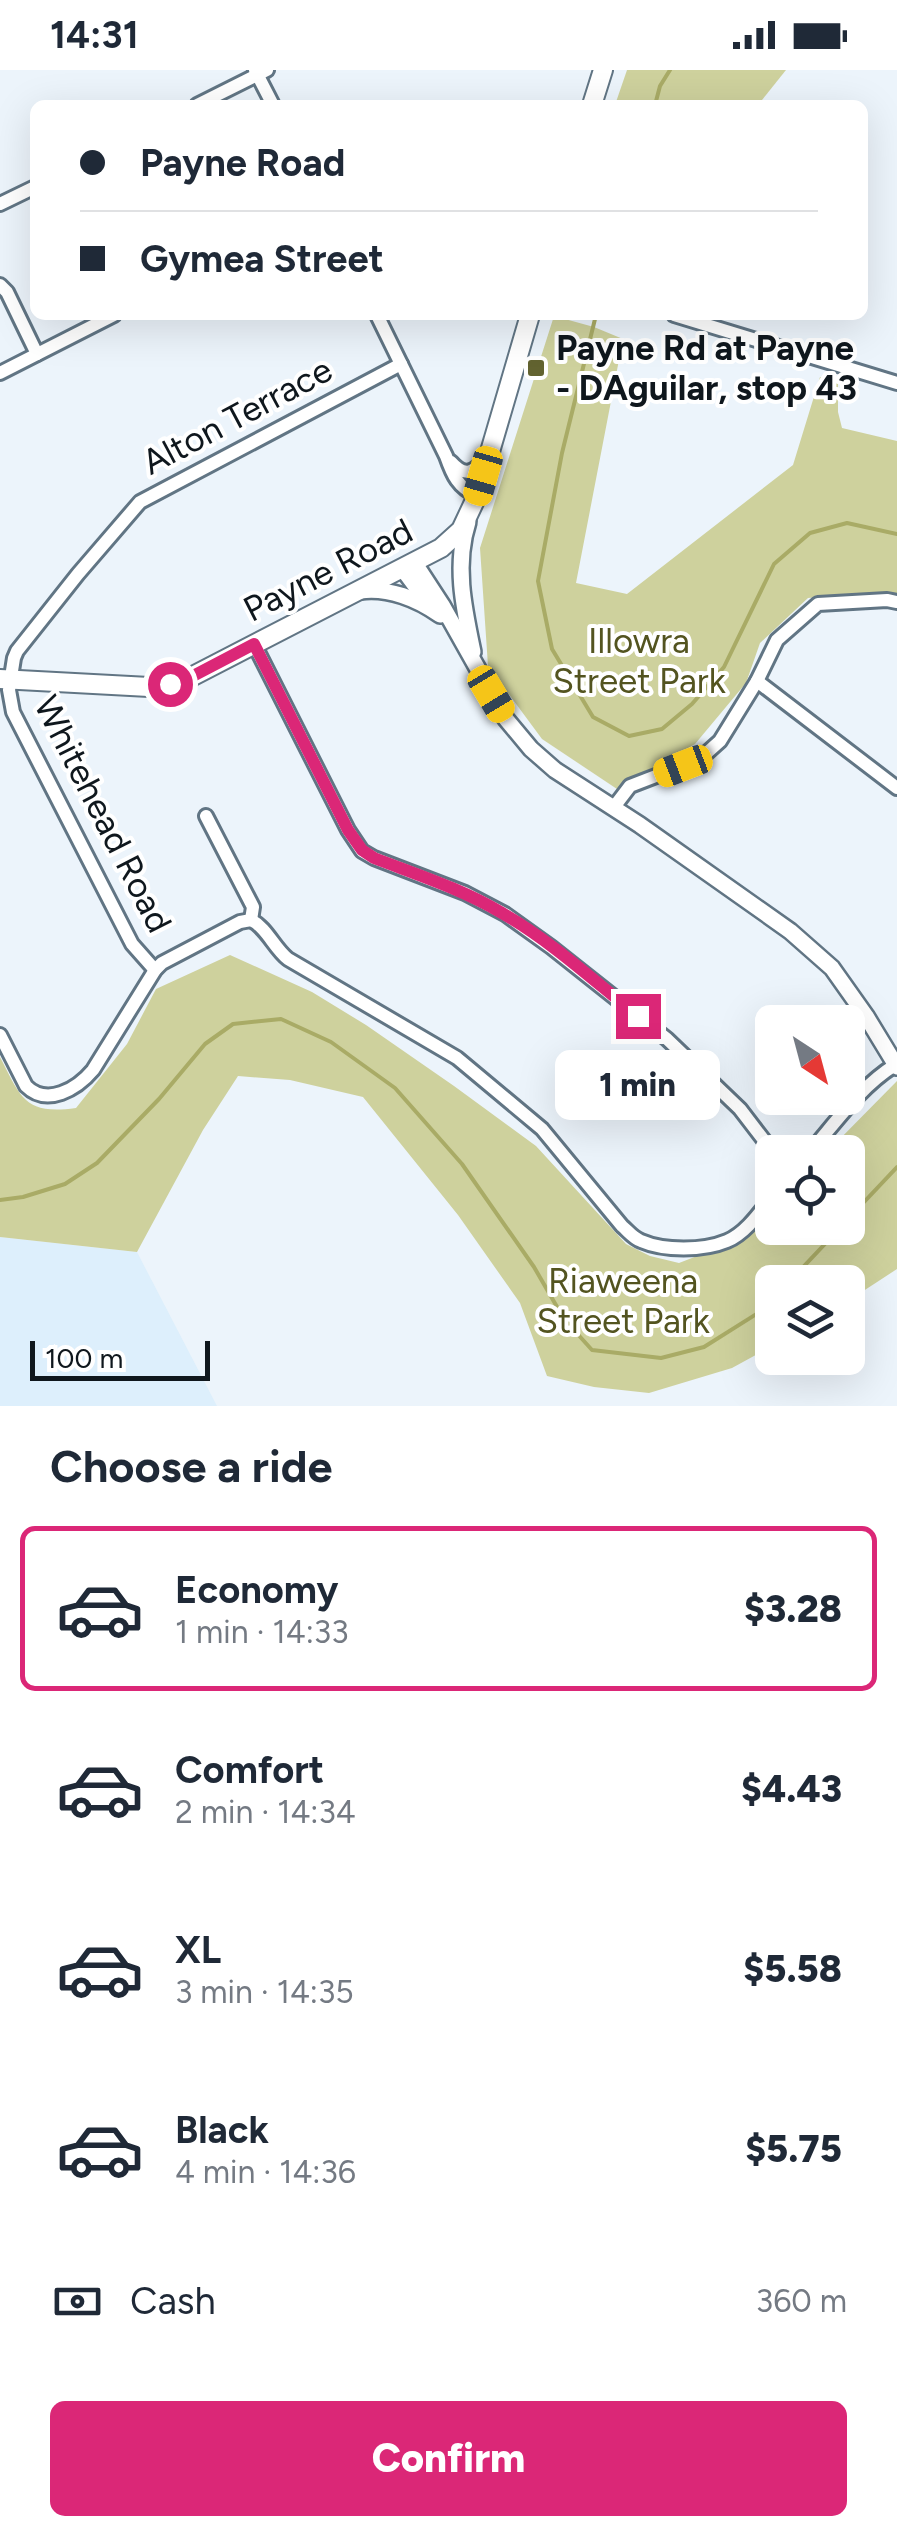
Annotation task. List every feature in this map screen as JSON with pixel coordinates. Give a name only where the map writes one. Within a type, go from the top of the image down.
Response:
[{"type":"main road","points":[[594,100],[603,70]]},
{"type":"main road","name":"Payne Road","points":[[5,679],[149,687],[191,677],[451,541],[474,505],[529,320]]},
{"type":"street","points":[[207,100],[260,72],[271,100]]},
{"type":"street","points":[[0,204],[30,189]]},
{"type":"street","points":[[0,285],[36,354]]},
{"type":"street","points":[[0,373],[104,320]]},
{"type":"street","points":[[379,320],[455,480],[474,505],[462,542],[461,574],[477,667]]},
{"type":"street","points":[[690,320],[897,384]]},
{"type":"street","name":"Alton Terrace","points":[[5,679],[23,642],[140,502],[401,364]]},
{"type":"street","points":[[446,456],[457,469],[466,472],[489,456]]},
{"type":"street","points":[[408,565],[425,600],[458,635]]},
{"type":"street","points":[[408,565],[458,635],[506,718],[531,750],[790,931],[832,968],[892,1046],[896,1066],[879,1075],[825,1135]]},
{"type":"street","points":[[356,592],[390,593],[415,600],[440,615]]},
{"type":"street","points":[[614,808],[636,782],[700,759],[711,750],[729,729],[778,640],[818,604],[897,602]]},
{"type":"street","points":[[254,644],[348,830],[362,850],[505,914],[667,1039],[740,1108],[760,1135]]},
{"type":"street","name":"Whitehead Road","points":[[5,679],[13,712],[132,944],[155,970]]},
{"type":"street","points":[[757,681],[897,788]]},
{"type":"street","points":[[206,816],[253,908],[252,920]]},
{"type":"street","points":[[0,1035],[32,1092],[46,1096],[62,1093],[93,1070],[155,970],[170,958],[240,922],[252,920],[262,926],[288,960],[457,1058],[542,1129],[636,1240],[660,1247],[704,1246],[729,1240],[755,1218]]},
{"type":"shaded area","points":[[0,1237],[137,1252],[217,1406],[0,1406]]},
{"type":"green space","points":[[627,70],[786,70],[762,100],[617,100]]},
{"type":"green space","name":"Illowra Street Park","points":[[553,320],[569,320],[623,339],[576,583],[627,594],[793,465],[820,377],[838,382],[842,428],[897,441],[897,596],[879,592],[808,598],[760,643],[746,683],[695,744],[617,789],[542,739],[488,666],[480,548]]},
{"type":"green space","name":"Riaweena Street Park","points":[[230,955],[312,992],[366,1025],[536,1146],[626,1244],[650,1256],[679,1263],[728,1244],[755,1227],[755,1245],[865,1245],[865,1135],[844,1135],[897,1081],[897,1269],[865,1290],[865,1265],[755,1265],[755,1355],[732,1368],[649,1393],[594,1387],[547,1376],[520,1303],[458,1215],[363,1097],[290,1080],[238,1076],[203,1130],[137,1252],[0,1237],[0,1057],[20,1093],[35,1106],[76,1108],[127,1044],[156,989]]},
{"type":"waterway","points":[[656,100],[670,70]]},
{"type":"waterway","points":[[595,320],[562,453],[538,581],[552,649],[593,717],[629,736],[662,729],[692,704],[724,667],[774,564],[810,533],[847,523],[897,534]]},
{"type":"waterway","points":[[0,1200],[65,1184],[97,1163],[205,1044],[233,1024],[281,1019],[331,1042],[395,1088],[462,1164],[534,1267],[564,1319],[592,1350],[661,1358],[704,1347],[755,1315]]},
{"type":"waterway","points":[[865,1201],[897,1167]]},
{"type":"waterway","points":[[805,1265],[824,1245]]},
{"type":"place","name":"Payne Rd at Payne - DAguilar, stop 43","points":[[536,368]]},
{"type":"route","points":[[170,684],[254,644],[348,830],[362,850],[505,914],[638,1016]]}]
